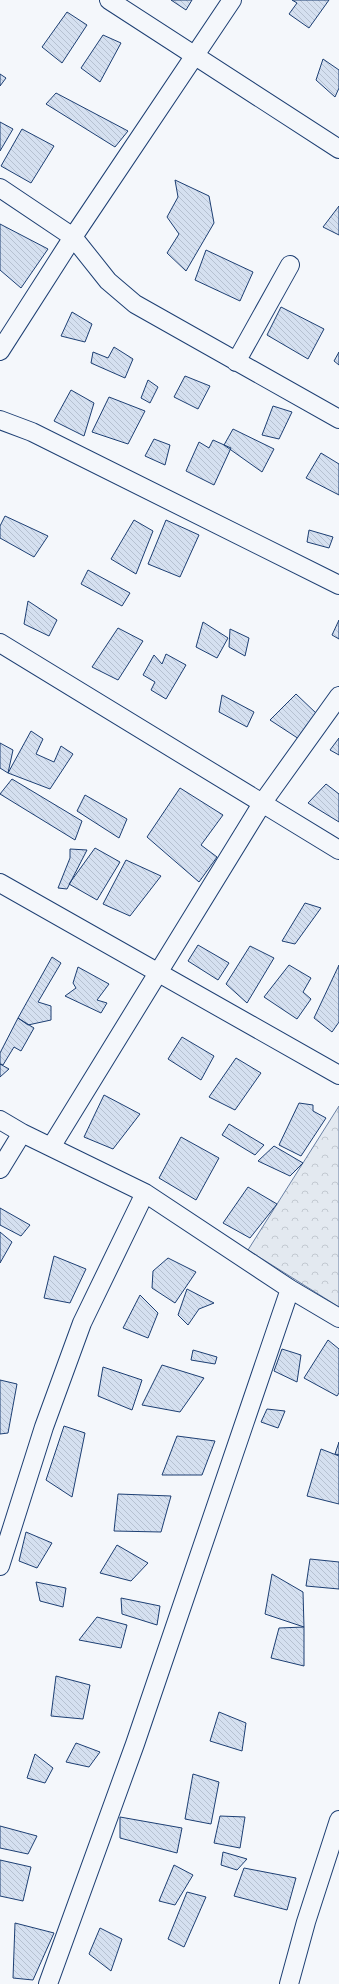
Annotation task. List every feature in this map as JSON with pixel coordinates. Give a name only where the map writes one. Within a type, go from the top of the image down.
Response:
[{"type":"street","points":[[109,0],[339,149]]},
{"type":"street","points":[[0,351],[73,237],[232,0]]},
{"type":"street","points":[[0,188],[73,237],[108,280],[135,304],[339,419]]},
{"type":"street","points":[[236,362],[290,266]]},
{"type":"street","points":[[0,420],[39,435],[339,585]]},
{"type":"street","points":[[0,643],[263,802],[339,850]]},
{"type":"street","points":[[50,1148],[263,802],[339,696]]},
{"type":"street","points":[[0,883],[339,1075]]},
{"type":"street","points":[[0,1120],[50,1148],[145,1193],[290,1289],[339,1318]]},
{"type":"street","points":[[0,1169],[22,1133]]},
{"type":"street","points":[[0,1566],[44,1428],[82,1323],[145,1193]]},
{"type":"street","points":[[48,1984],[135,1744],[290,1289]]},
{"type":"street","points":[[289,1984],[306,1922],[339,1820]]},
{"type":"green space","points":[[339,1106],[339,1307],[248,1250]]},
{"type":"building","points":[[171,0],[192,0],[186,10]]},
{"type":"building","points":[[292,0],[329,0],[309,28],[289,14],[297,3]]},
{"type":"building","points":[[67,12],[87,25],[62,63],[42,47]]},
{"type":"building","points":[[103,35],[121,43],[100,82],[81,68]]},
{"type":"building","points":[[323,59],[339,70],[339,88],[335,97],[316,80]]},
{"type":"building","points":[[0,74],[6,78],[0,86]]},
{"type":"building","points":[[56,93],[128,131],[115,147],[46,104]]},
{"type":"building","points":[[0,122],[13,129],[0,151]]},
{"type":"building","points":[[22,129],[54,146],[31,183],[1,166]]},
{"type":"building","points":[[175,180],[209,196],[214,223],[186,271],[167,253],[179,234],[167,217],[178,197]]},
{"type":"building","points":[[339,206],[339,235],[323,227]]},
{"type":"building","points":[[0,224],[48,249],[21,288],[0,270]]},
{"type":"building","points":[[206,250],[253,272],[240,301],[195,280]]},
{"type":"building","points":[[281,307],[324,329],[308,359],[267,335]]},
{"type":"building","points":[[72,312],[92,324],[85,342],[61,336]]},
{"type":"building","points":[[114,347],[133,359],[125,378],[91,363],[93,352],[108,358]]},
{"type":"building","points":[[339,352],[339,365],[334,361]]},
{"type":"building","points":[[185,376],[210,386],[198,409],[174,397]]},
{"type":"building","points":[[148,380],[158,387],[150,403],[141,398]]},
{"type":"building","points":[[71,390],[94,403],[84,436],[54,421]]},
{"type":"building","points":[[109,397],[145,411],[128,444],[92,432]]},
{"type":"building","points":[[273,406],[292,412],[279,439],[262,435]]},
{"type":"building","points":[[233,429],[274,449],[262,472],[224,445]]},
{"type":"building","points":[[154,439],[170,445],[165,465],[145,456]]},
{"type":"building","points":[[213,440],[231,448],[214,485],[186,471],[199,442],[209,448]]},
{"type":"building","points":[[321,453],[339,464],[339,495],[306,478]]},
{"type":"building","points":[[5,516],[48,536],[34,557],[0,538],[0,526]]},
{"type":"building","points":[[134,520],[153,531],[136,574],[111,559]]},
{"type":"building","points":[[166,520],[199,535],[180,577],[148,564]]},
{"type":"building","points":[[309,530],[333,537],[329,548],[307,542]]},
{"type":"building","points":[[88,570],[130,593],[122,606],[81,584]]},
{"type":"building","points":[[28,601],[57,620],[49,636],[24,624]]},
{"type":"building","points":[[339,620],[339,639],[332,635]]},
{"type":"building","points":[[203,622],[228,638],[217,658],[196,647]]},
{"type":"building","points":[[118,628],[143,641],[118,680],[92,667]]},
{"type":"building","points":[[230,629],[249,638],[245,656],[229,647]]},
{"type":"building","points":[[166,654],[186,665],[166,699],[151,690],[155,682],[143,675],[154,655],[162,664]]},
{"type":"building","points":[[296,694],[317,714],[299,739],[270,720]]},
{"type":"building","points":[[222,695],[254,712],[247,727],[219,712]]},
{"type":"building","points":[[31,731],[43,739],[36,754],[54,762],[61,746],[73,754],[50,789],[8,773]]},
{"type":"building","points":[[339,738],[339,755],[330,750]]},
{"type":"building","points":[[0,743],[13,750],[8,773],[0,768]]},
{"type":"building","points":[[12,779],[82,821],[75,840],[0,794]]},
{"type":"building","points":[[326,784],[339,794],[339,822],[308,803]]},
{"type":"building","points":[[180,788],[223,815],[201,845],[217,857],[199,882],[147,837]]},
{"type":"building","points":[[85,795],[127,819],[119,838],[77,811]]},
{"type":"building","points":[[95,848],[120,862],[97,900],[69,884]]},
{"type":"building","points":[[70,849],[87,850],[67,889],[58,888],[70,858]]},
{"type":"building","points":[[126,860],[161,876],[130,916],[103,904]]},
{"type":"building","points":[[305,903],[321,908],[295,944],[282,941]]},
{"type":"building","points":[[198,945],[229,963],[218,980],[188,961]]},
{"type":"building","points":[[250,946],[274,958],[247,1003],[226,984]]},
{"type":"building","points":[[52,957],[61,963],[38,1002],[51,1006],[51,1020],[28,1025],[18,1018]]},
{"type":"building","points":[[289,965],[311,978],[303,992],[311,999],[297,1019],[264,997]]},
{"type":"building","points":[[339,965],[339,1022],[332,1032],[314,1018]]},
{"type":"building","points":[[78,967],[109,984],[97,1000],[107,1003],[101,1013],[65,996],[76,988],[73,983]]},
{"type":"building","points":[[18,1018],[34,1028],[21,1051],[14,1047],[3,1065],[0,1064],[0,1053]]},
{"type":"building","points":[[182,1037],[214,1056],[201,1080],[168,1059]]},
{"type":"building","points":[[236,1058],[261,1073],[235,1110],[209,1097]]},
{"type":"building","points":[[0,1064],[9,1069],[0,1077]]},
{"type":"building","points":[[104,1095],[140,1114],[113,1149],[84,1137]]},
{"type":"building","points":[[299,1103],[313,1105],[313,1111],[326,1118],[301,1156],[279,1145]]},
{"type":"building","points":[[229,1124],[264,1145],[255,1155],[222,1135]]},
{"type":"building","points":[[181,1137],[219,1158],[196,1200],[159,1178]]},
{"type":"building","points":[[274,1146],[303,1163],[290,1176],[258,1161]]},
{"type":"building","points":[[248,1187],[277,1204],[250,1238],[223,1223]]},
{"type":"building","points":[[0,1208],[30,1225],[21,1236],[0,1225]]},
{"type":"building","points":[[0,1232],[12,1242],[0,1263]]},
{"type":"building","points":[[54,1256],[86,1269],[70,1303],[44,1298]]},
{"type":"building","points":[[168,1258],[196,1272],[175,1303],[152,1288],[153,1271]]},
{"type":"building","points":[[187,1289],[214,1303],[199,1309],[188,1325],[178,1315]]},
{"type":"building","points":[[140,1295],[158,1313],[148,1338],[123,1328]]},
{"type":"building","points":[[328,1340],[339,1349],[339,1393],[337,1396],[304,1378]]},
{"type":"building","points":[[282,1349],[301,1355],[297,1382],[274,1371]]},
{"type":"building","points":[[193,1350],[217,1357],[215,1364],[191,1360]]},
{"type":"building","points":[[162,1365],[204,1378],[180,1412],[142,1405]]},
{"type":"building","points":[[103,1367],[142,1380],[132,1410],[98,1396]]},
{"type":"building","points":[[0,1380],[17,1384],[8,1433],[0,1434]]},
{"type":"building","points":[[267,1409],[285,1411],[278,1428],[261,1422]]},
{"type":"building","points":[[64,1426],[85,1433],[72,1497],[46,1480]]},
{"type":"building","points":[[177,1436],[215,1441],[202,1475],[162,1475]]},
{"type":"building","points":[[339,1442],[339,1455],[335,1454]]},
{"type":"building","points":[[321,1449],[339,1456],[339,1504],[307,1496]]},
{"type":"building","points":[[118,1494],[171,1496],[161,1532],[114,1531]]},
{"type":"building","points":[[26,1532],[52,1543],[37,1568],[19,1561]]},
{"type":"building","points":[[117,1545],[148,1563],[131,1581],[100,1573]]},
{"type":"building","points":[[310,1559],[339,1562],[339,1589],[306,1586]]},
{"type":"building","points":[[272,1574],[303,1592],[304,1627],[265,1614]]},
{"type":"building","points":[[36,1582],[66,1588],[63,1607],[40,1601]]},
{"type":"building","points":[[121,1598],[160,1606],[157,1625],[122,1614]]},
{"type":"building","points":[[97,1617],[127,1625],[121,1648],[79,1640]]},
{"type":"building","points":[[304,1627],[304,1666],[271,1658],[279,1628]]},
{"type":"building","points":[[56,1676],[90,1685],[83,1719],[51,1716]]},
{"type":"building","points":[[219,1712],[246,1723],[242,1751],[210,1741]]},
{"type":"building","points":[[76,1743],[100,1752],[89,1767],[66,1762]]},
{"type":"building","points":[[35,1754],[53,1768],[45,1783],[27,1778]]},
{"type":"building","points":[[193,1774],[219,1782],[211,1824],[185,1819]]},
{"type":"building","points":[[220,1816],[245,1817],[240,1848],[214,1843]]},
{"type":"building","points":[[120,1817],[182,1828],[177,1853],[120,1838]]},
{"type":"building","points":[[0,1826],[37,1836],[28,1854],[0,1848]]},
{"type":"building","points":[[223,1852],[247,1859],[237,1870],[221,1865]]},
{"type":"building","points":[[0,1860],[31,1867],[23,1901],[0,1896]]},
{"type":"building","points":[[174,1865],[193,1875],[175,1905],[159,1901]]},
{"type":"building","points":[[244,1868],[296,1878],[287,1910],[234,1896]]},
{"type":"building","points":[[187,1892],[206,1897],[184,1947],[168,1939]]},
{"type":"building","points":[[15,1923],[54,1933],[33,1980],[13,1978]]},
{"type":"building","points":[[100,1928],[122,1939],[111,1971],[89,1954]]}]
